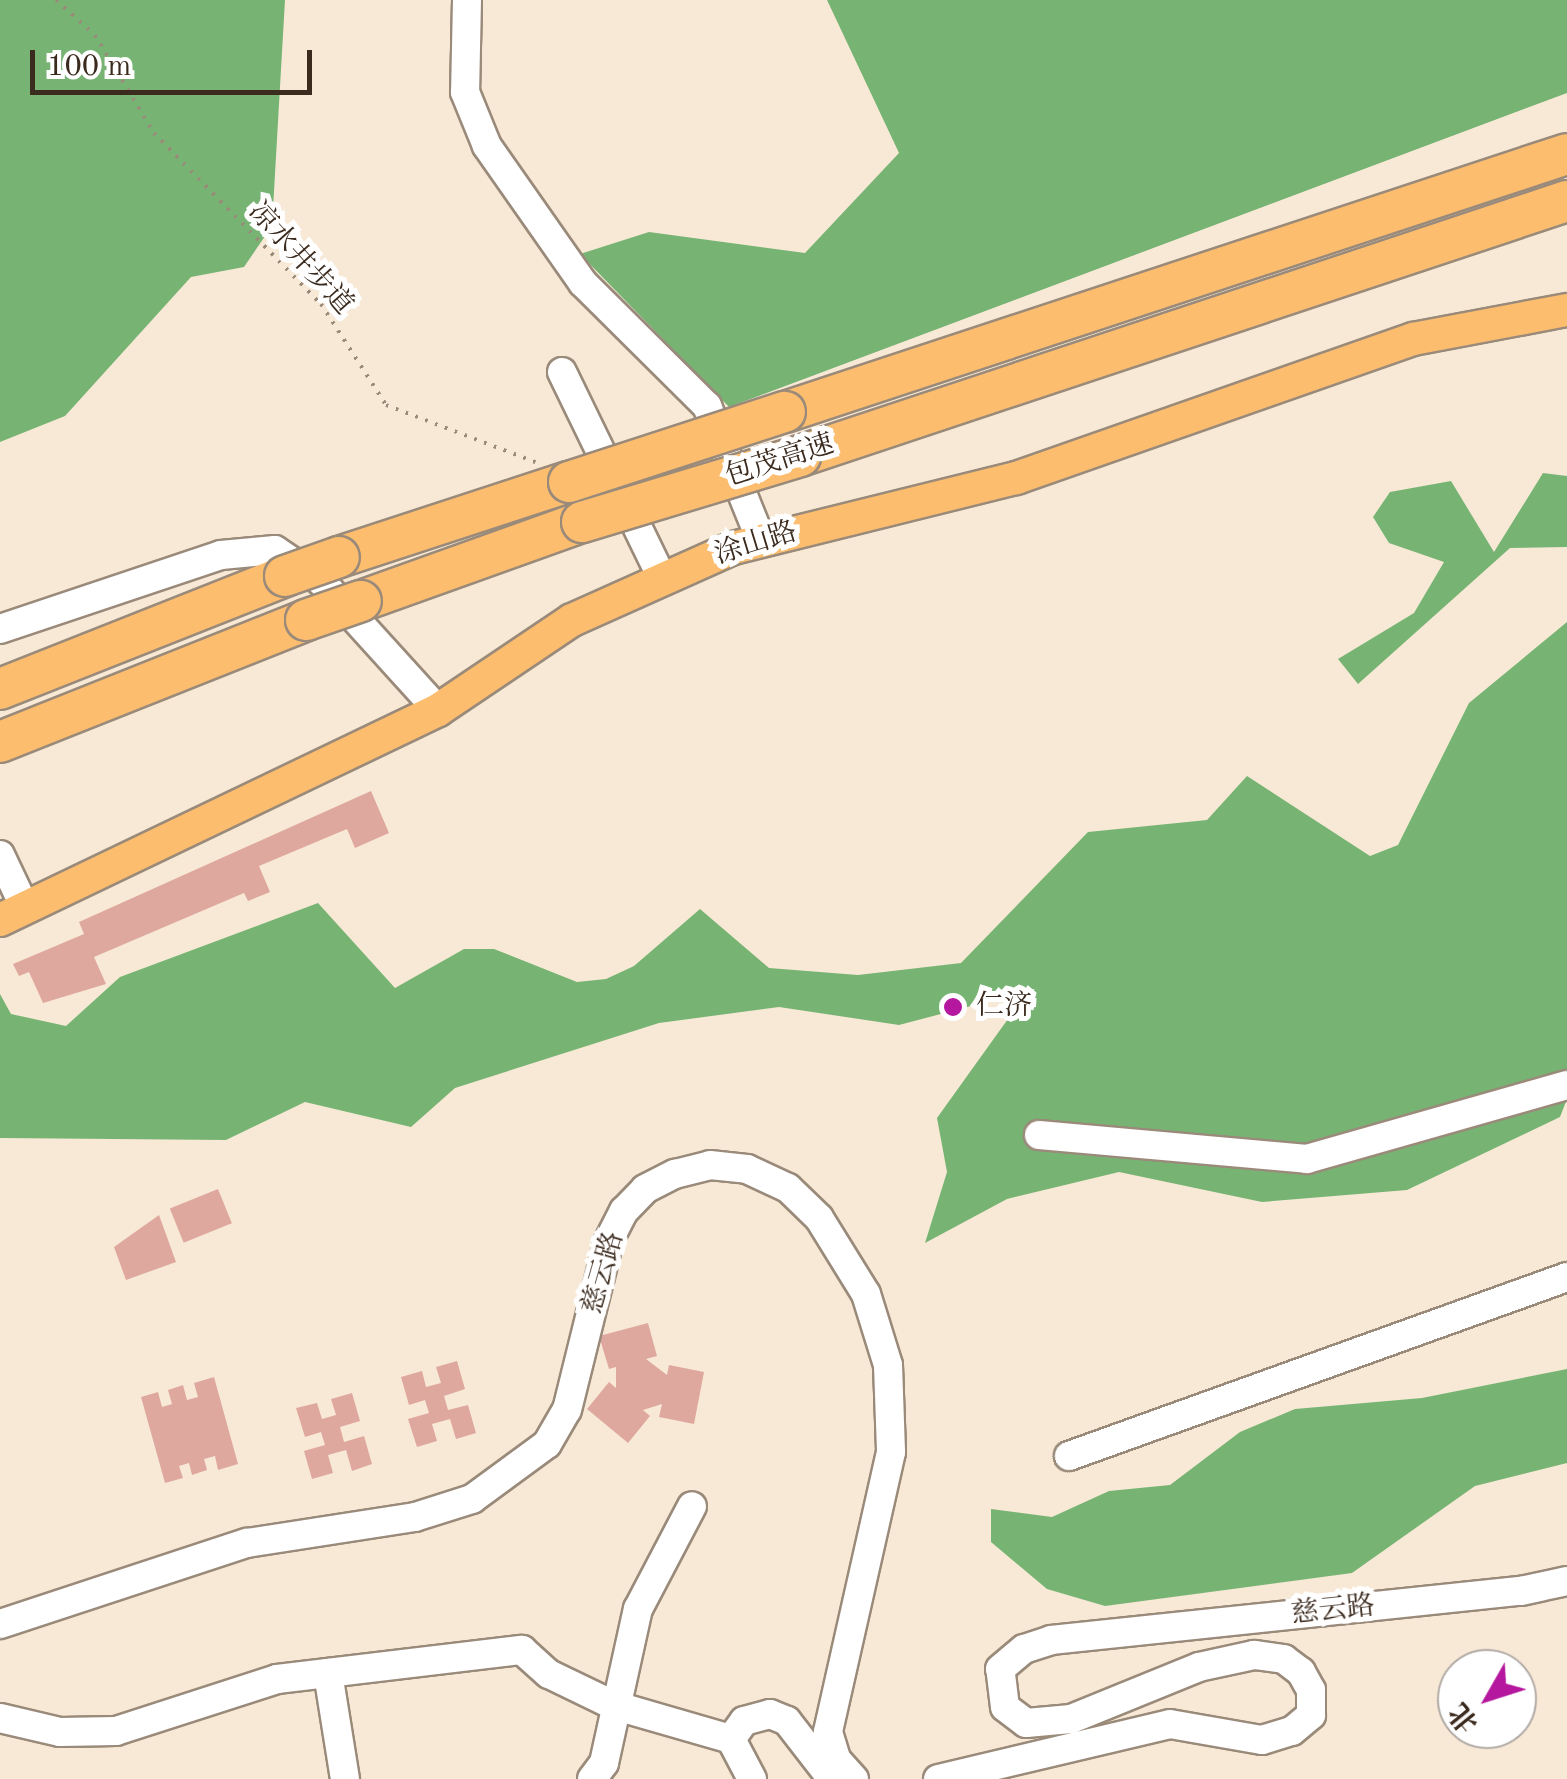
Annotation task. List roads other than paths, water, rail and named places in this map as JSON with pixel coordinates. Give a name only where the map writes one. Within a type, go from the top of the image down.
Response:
[{"type":"highway","points":[[1277,248],[1567,142]]},
{"type":"highway","name":"包茂高速","points":[[0,689],[555,473],[785,412],[1567,154]]},
{"type":"highway","name":"包茂高速","points":[[0,742],[306,620],[582,522],[800,456],[1567,201]]},
{"type":"highway","points":[[1234,312],[1567,231]]},
{"type":"main road","name":"涂山路","points":[[12,914],[438,710],[572,620],[662,578],[761,540],[1016,478],[1413,338],[1567,310]]},
{"type":"street","points":[[467,0],[465,92],[488,146],[583,283],[707,406],[761,540]]},
{"type":"street","points":[[562,372],[662,578]]},
{"type":"street","points":[[0,629],[220,555],[275,550],[321,581],[438,710]]},
{"type":"street","points":[[0,855],[12,914]]},
{"type":"street","points":[[1039,1135],[1307,1159],[1567,1085]]},
{"type":"street","name":"慈云路","points":[[0,1624],[248,1543],[415,1517],[472,1499],[546,1444],[567,1410],[609,1240],[624,1211],[645,1189],[675,1174],[710,1165],[747,1169],[788,1188],[818,1218],[866,1294],[888,1365],[891,1452],[828,1732],[836,1759],[854,1779]]},
{"type":"street","points":[[1069,1456],[1567,1277]]},
{"type":"street","points":[[592,1779],[604,1763],[613,1705],[638,1609],[692,1506]]},
{"type":"street","name":"慈云路","points":[[938,1779],[1170,1724],[1262,1740],[1292,1731],[1310,1715],[1311,1690],[1301,1672],[1284,1658],[1254,1654],[1199,1667],[1071,1719],[1026,1723],[1005,1708],[998,1676],[1004,1663],[1038,1645],[1567,1581]]},
{"type":"street","points":[[0,1718],[60,1732],[116,1731],[277,1679],[522,1650],[549,1674],[613,1705],[731,1739],[752,1779]]},
{"type":"street","points":[[328,1673],[345,1779]]},
{"type":"street","points":[[731,1739],[754,1716],[788,1721],[832,1779]]},
{"type":"place","name":"仁济","points":[[953,1007]]}]
